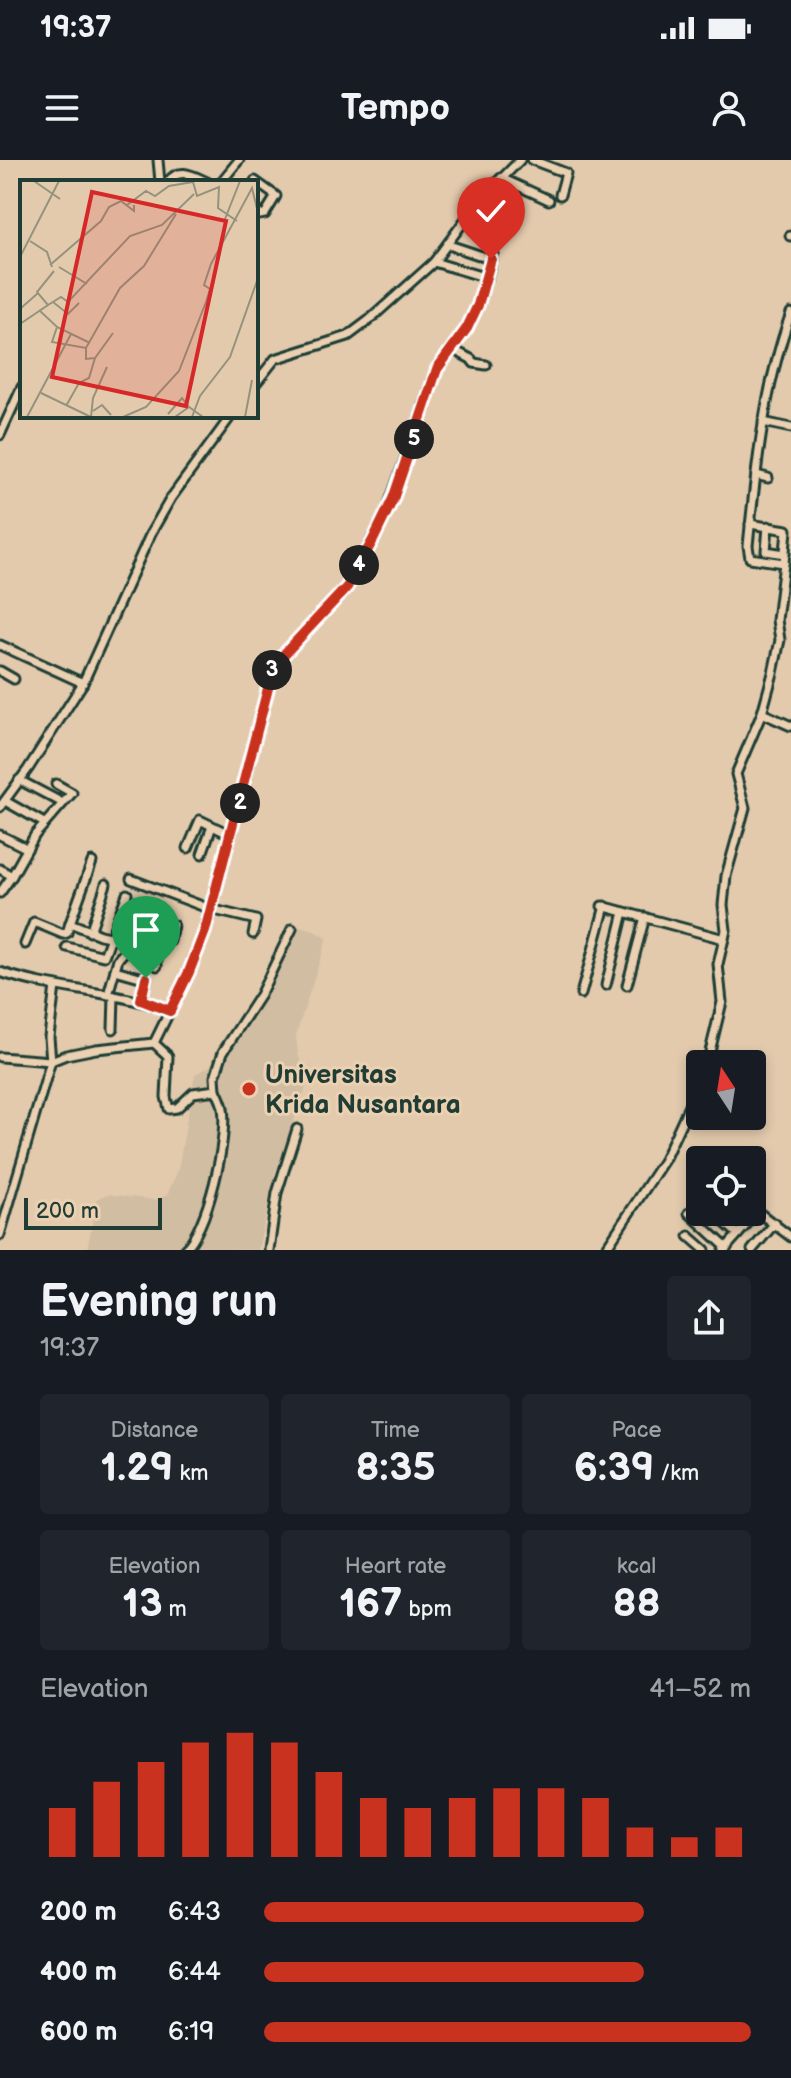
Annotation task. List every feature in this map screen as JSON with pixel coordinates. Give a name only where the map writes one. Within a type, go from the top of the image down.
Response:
[{"type":"street","points":[[158,160],[160,180]]},
{"type":"street","points":[[258,380],[275,359],[348,336],[434,262],[476,205],[520,160]]},
{"type":"street","points":[[532,160],[566,173],[560,195]]},
{"type":"street","points":[[223,180],[242,161]]},
{"type":"street","points":[[170,180],[181,172],[202,180]]},
{"type":"street","points":[[500,179],[549,200]]},
{"type":"street","points":[[154,1043],[197,954],[274,665],[347,587],[393,499],[437,369],[478,305],[487,278],[505,191],[500,179]]},
{"type":"street","points":[[258,183],[276,196],[265,214],[258,214]]},
{"type":"street","points":[[449,245],[491,259]]},
{"type":"street","points":[[434,262],[487,278]]},
{"type":"street","points":[[784,559],[750,558],[748,546],[763,422],[777,357],[791,313]]},
{"type":"street","points":[[452,349],[474,363],[486,365]]},
{"type":"street","points":[[0,435],[20,391]]},
{"type":"street","points":[[44,823],[2,804],[83,683],[151,533],[177,488],[230,418]]},
{"type":"street","points":[[763,422],[791,428]]},
{"type":"street","points":[[756,475],[768,478]]},
{"type":"street","points":[[710,1050],[722,1002],[718,964],[726,930],[723,905],[726,876],[745,808],[736,774],[762,713],[780,640],[777,620],[787,530],[750,524]]},
{"type":"street","points":[[768,526],[766,551],[784,559]]},
{"type":"street","points":[[0,645],[83,683]]},
{"type":"street","points":[[0,671],[14,679]]},
{"type":"street","points":[[762,713],[791,726]]},
{"type":"street","points":[[19,780],[61,802]]},
{"type":"street","points":[[0,893],[44,823],[72,793],[56,784]]},
{"type":"street","points":[[188,848],[199,820],[231,835]]},
{"type":"street","points":[[202,854],[212,826]]},
{"type":"street","points":[[0,835],[26,848]]},
{"type":"street","points":[[25,944],[34,922],[67,933],[92,862]]},
{"type":"street","points":[[0,869],[12,876]]},
{"type":"street","points":[[131,879],[210,909],[256,920],[253,934]]},
{"type":"street","points":[[90,932],[106,884]]},
{"type":"street","points":[[67,947],[101,957],[112,938],[127,894]]},
{"type":"street","points":[[581,994],[603,906],[724,939]]},
{"type":"street","points":[[606,985],[624,912]]},
{"type":"street","points":[[126,950],[124,940],[131,914]]},
{"type":"street","points":[[627,985],[645,917]]},
{"type":"street","points":[[142,953],[154,920],[173,925],[170,941]]},
{"type":"street","points":[[70,923],[90,932],[124,940]]},
{"type":"street","points":[[184,1250],[197,1234],[207,1210],[218,1160],[224,1110],[216,1090],[215,1077],[223,1052],[260,995],[292,929]]},
{"type":"street","points":[[126,950],[157,960],[157,966]]},
{"type":"street","points":[[113,1029],[111,995],[115,970],[119,956],[126,950]]},
{"type":"street","points":[[115,970],[147,979],[141,1000]]},
{"type":"street","points":[[0,972],[21,980],[141,1000],[170,1011]]},
{"type":"street","points":[[0,1235],[51,1061],[49,1037],[55,986]]},
{"type":"street","points":[[0,1057],[51,1061],[96,1049],[154,1043],[168,1056],[166,1097],[169,1109],[177,1108],[193,1093],[216,1090]]},
{"type":"street","points":[[605,1250],[664,1160],[686,1112]]},
{"type":"street","points":[[269,1250],[277,1193],[297,1129]]},
{"type":"street","points":[[702,1226],[726,1249],[758,1212],[791,1237]]},
{"type":"street","points":[[752,1250],[775,1223]]},
{"type":"street","points":[[729,1226],[738,1234]]},
{"type":"street","points":[[689,1236],[705,1250]]},
{"type":"shaded area","name":"Universitas Krida Nusantara","points":[[286,924],[312,930],[327,938],[296,1035],[298,1054],[308,1082],[275,1173],[258,1250],[87,1250],[97,1199],[107,1194],[155,1200],[167,1195],[178,1170],[195,1074],[209,1067],[237,1029],[272,965]]},
{"type":"place","name":"Universitas Krida Nusantara","points":[[249,1089]]},
{"type":"route","points":[[146,978],[141,1000],[170,1011],[205,931],[274,665],[347,587],[373,540],[393,499],[437,369],[467,328],[478,305],[491,259]]}]
